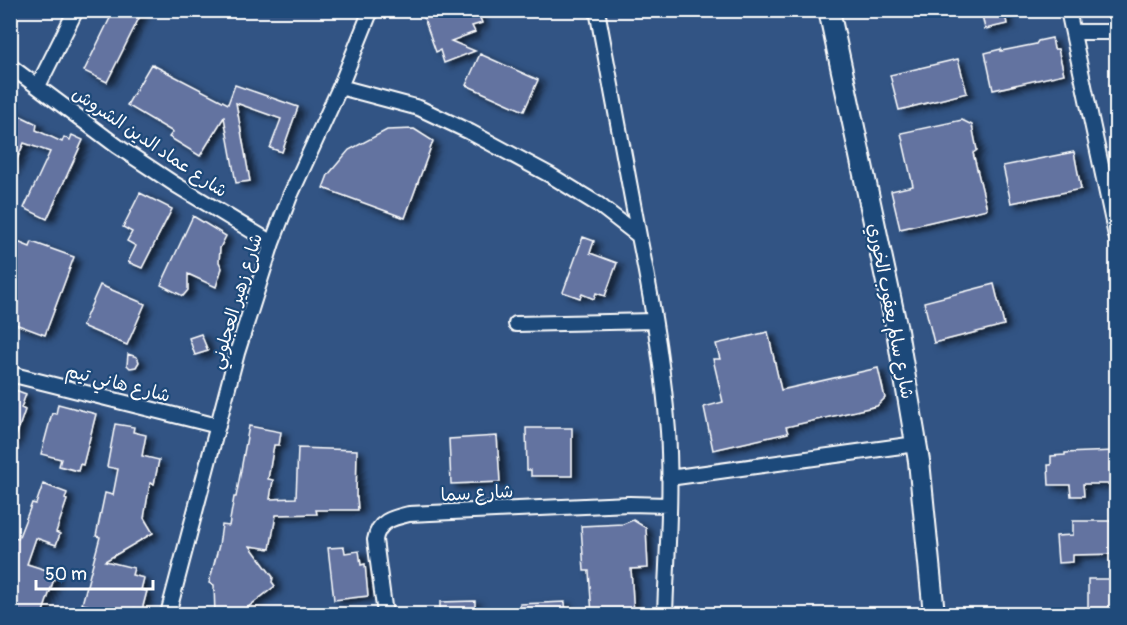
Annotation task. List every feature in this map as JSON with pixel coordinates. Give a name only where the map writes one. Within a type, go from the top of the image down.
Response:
[{"type":"street","points":[[38,86],[76,10]]},
{"type":"street","name":"شارع زهير العجلوني","points":[[168,615],[240,342],[272,243],[290,196],[340,87],[371,10]]},
{"type":"street","points":[[597,10],[654,321],[666,410],[669,478],[665,615]]},
{"type":"street","name":"شارع سالم يعقوب الخوري","points":[[830,10],[896,325],[916,444],[934,615]]},
{"type":"street","points":[[1068,10],[1116,236]]},
{"type":"street","points":[[1073,32],[1116,32]]},
{"type":"street","name":"شارع عماد الدين الشروش","points":[[10,66],[117,146],[272,243]]},
{"type":"street","points":[[340,87],[419,108],[470,132],[550,175],[599,205],[639,236]]},
{"type":"street","points":[[516,324],[654,321]]},
{"type":"street","name":"شارع هاني تيم","points":[[10,374],[218,426]]},
{"type":"street","points":[[669,478],[916,444]]},
{"type":"street","name":"شارع سما","points":[[385,615],[375,540],[376,531],[381,524],[391,518],[409,514],[628,504],[668,505]]},
{"type":"building","points":[[114,10],[143,10],[107,82],[84,71]]},
{"type":"building","points":[[421,10],[477,10],[482,23],[472,26],[475,32],[451,41],[475,51],[444,63],[440,50],[436,52]]},
{"type":"building","points":[[981,10],[1004,10],[1007,24],[985,29]]},
{"type":"building","points":[[1052,38],[1054,49],[1058,49],[1064,74],[993,90],[985,53],[1036,44],[1038,41]]},
{"type":"building","points":[[480,54],[538,80],[524,111],[466,85]]},
{"type":"building","points":[[958,59],[967,93],[899,110],[890,75]]},
{"type":"building","points":[[151,64],[228,104],[235,85],[298,107],[282,152],[270,148],[281,119],[236,103],[250,181],[236,183],[224,117],[200,156],[169,137],[173,132],[127,105]]},
{"type":"building","points":[[10,111],[37,124],[36,130],[62,142],[64,137],[70,140],[72,135],[83,140],[47,219],[24,208],[50,152],[24,143],[10,175]]},
{"type":"building","points":[[962,120],[972,125],[977,150],[973,153],[987,209],[900,229],[891,191],[913,186],[901,133]]},
{"type":"building","points":[[414,129],[433,141],[405,218],[323,188],[328,175],[349,150],[387,130]]},
{"type":"building","points":[[1074,152],[1081,189],[1011,203],[1003,166]]},
{"type":"building","points":[[140,193],[172,209],[142,268],[128,262],[136,246],[127,241],[132,232],[123,227]]},
{"type":"building","points":[[193,216],[226,236],[220,248],[219,262],[222,268],[216,287],[188,274],[188,290],[183,296],[161,285]]},
{"type":"building","points":[[583,237],[594,241],[590,253],[617,263],[605,296],[596,293],[594,299],[582,294],[580,298],[563,292]]},
{"type":"building","points":[[10,239],[30,247],[32,242],[74,257],[45,335],[10,322]]},
{"type":"building","points":[[994,284],[1004,325],[934,343],[924,302]]},
{"type":"building","points":[[100,285],[145,304],[127,345],[82,326]]},
{"type":"building","points":[[768,332],[781,390],[878,368],[885,398],[877,406],[786,427],[788,433],[713,450],[704,407],[723,402],[713,359],[720,359],[716,344]]},
{"type":"building","points":[[201,334],[208,351],[195,355],[189,338]]},
{"type":"building","points":[[128,354],[137,357],[139,362],[136,367],[130,368],[127,365]]},
{"type":"building","points":[[10,388],[26,394],[21,408],[25,410],[13,445],[10,445]]},
{"type":"building","points":[[58,404],[96,414],[83,465],[80,464],[78,471],[59,466],[61,459],[41,454],[52,413],[56,414]]},
{"type":"building","points":[[115,424],[134,427],[133,432],[146,435],[142,456],[159,460],[154,484],[150,483],[144,518],[153,533],[105,561],[134,568],[132,575],[144,578],[141,590],[147,591],[142,610],[134,608],[132,615],[110,615],[111,611],[82,604],[100,537],[96,536],[105,493],[113,495],[118,469],[107,467]]},
{"type":"building","points":[[249,426],[281,432],[279,445],[274,445],[268,479],[273,480],[270,499],[296,498],[298,448],[357,450],[358,510],[316,510],[317,514],[276,515],[270,549],[250,546],[273,577],[272,582],[275,586],[238,615],[215,615],[214,585],[209,583],[222,525],[229,526]]},
{"type":"building","points":[[526,428],[572,428],[572,476],[531,476],[531,470],[527,470]]},
{"type":"building","points":[[497,436],[500,482],[451,484],[449,439]]},
{"type":"building","points":[[1114,451],[1116,454],[1116,484],[1083,484],[1084,496],[1071,496],[1070,485],[1049,485],[1048,465],[1051,465],[1051,456],[1065,455],[1065,453]]},
{"type":"building","points":[[43,484],[67,493],[65,499],[67,500],[56,532],[60,534],[56,545],[36,538],[27,564],[56,573],[42,615],[10,615],[10,536],[18,539],[32,503],[36,504]]},
{"type":"building","points":[[633,520],[646,528],[648,568],[631,569],[634,615],[592,615],[589,571],[584,571],[581,526],[623,524]]},
{"type":"building","points":[[1073,521],[1116,521],[1116,554],[1073,555],[1073,562],[1058,563],[1056,536],[1073,535]]},
{"type":"building","points":[[344,547],[345,553],[359,551],[361,565],[365,564],[368,596],[334,600],[328,548]]},
{"type":"building","points":[[1088,579],[1116,579],[1116,615],[1088,615]]},
{"type":"building","points":[[475,601],[475,615],[440,615],[440,602]]},
{"type":"building","points":[[565,602],[566,615],[521,615],[520,604]]}]
